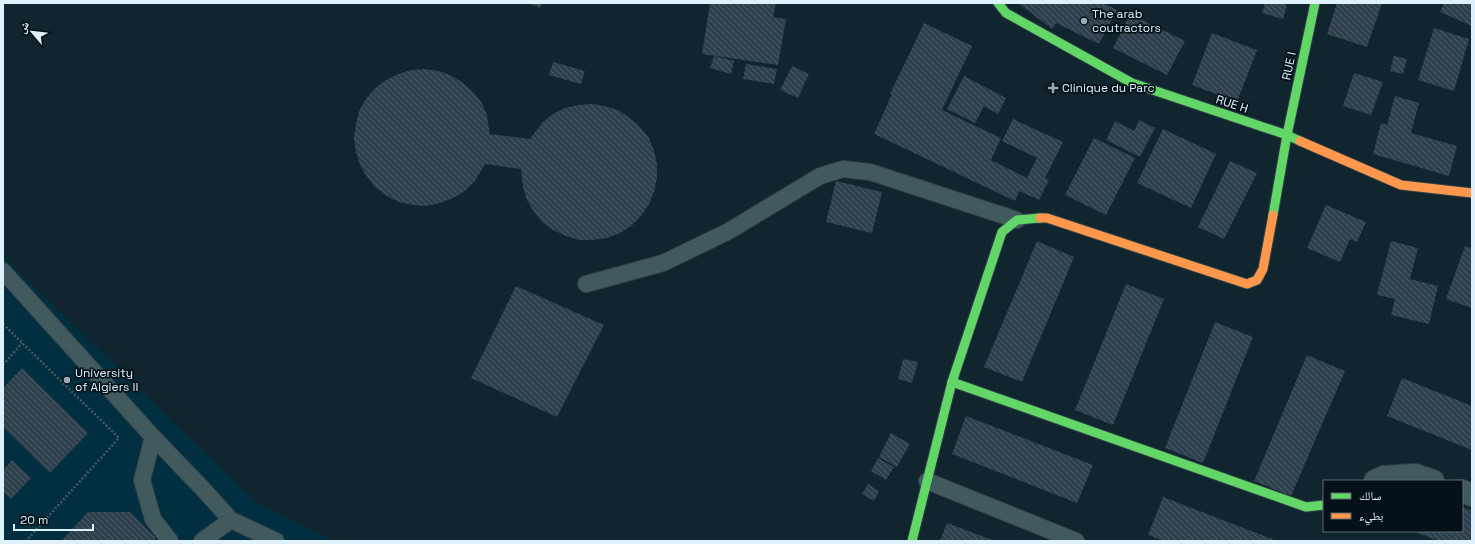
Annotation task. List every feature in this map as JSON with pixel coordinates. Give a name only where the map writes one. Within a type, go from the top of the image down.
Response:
[{"type":"street","name":"RUE H","points":[[998,3],[1006,13],[1132,83],[1287,135],[1401,185],[1472,193]]},
{"type":"street","name":"RUE I","points":[[1017,220],[1047,218],[1247,284],[1257,280],[1263,269],[1287,135],[1315,3]]},
{"type":"street","points":[[912,541],[952,382],[1002,232],[1017,220]]},
{"type":"street","points":[[952,382],[1306,507],[1323,505]]},
{"type":"street","points":[[1377,480],[1384,477],[1415,475],[1429,480]]},
{"type":"lane","points":[[586,284],[664,263],[728,231],[820,176],[842,168],[870,172],[1017,220]]},
{"type":"lane","points":[[3,271],[153,437],[231,520],[276,541]]},
{"type":"lane","points":[[153,437],[142,480],[153,519],[170,541]]},
{"type":"lane","points":[[927,481],[1076,541]]},
{"type":"lane","points":[[202,541],[231,520]]},
{"type":"path","points":[[3,324],[119,438],[26,541]]},
{"type":"path","points":[[3,365],[22,343]]},
{"type":"shaded area","name":"University of Algiers II","points":[[3,256],[258,504],[334,541],[3,541]]},
{"type":"building","points":[[528,3],[542,3],[540,8]]},
{"type":"building","points":[[710,3],[776,3],[773,17],[786,19],[778,65],[702,54]]},
{"type":"building","points":[[1018,3],[1103,3],[1117,10],[1099,44],[1056,23],[1052,29]]},
{"type":"building","points":[[1259,3],[1281,3],[1287,5],[1283,19],[1262,13],[1265,5]]},
{"type":"building","points":[[1337,3],[1382,3],[1367,47],[1327,34]]},
{"type":"building","points":[[1444,3],[1472,3],[1472,26],[1440,12]]},
{"type":"building","points":[[1130,14],[1185,41],[1167,75],[1113,48]]},
{"type":"building","points":[[924,23],[972,46],[942,110],[1001,138],[991,160],[1027,178],[1037,158],[1002,141],[1013,119],[1063,142],[1045,178],[1049,180],[1039,200],[1019,191],[1015,201],[874,134],[892,94],[890,94]]},
{"type":"building","points":[[1434,28],[1469,39],[1454,91],[1418,80]]},
{"type":"building","points":[[1212,33],[1257,50],[1237,102],[1192,85]]},
{"type":"building","points":[[714,56],[734,61],[731,74],[710,68]]},
{"type":"building","points":[[1394,56],[1407,59],[1403,74],[1390,71]]},
{"type":"building","points":[[553,62],[585,71],[581,84],[549,75]]},
{"type":"building","points":[[746,64],[777,69],[774,84],[743,79]]},
{"type":"building","points":[[792,66],[809,74],[798,98],[780,90]]},
{"type":"building","points":[[425,69],[439,71],[452,76],[473,92],[482,103],[487,116],[490,134],[530,139],[542,123],[553,114],[565,108],[578,105],[592,104],[618,110],[640,127],[649,138],[654,151],[657,164],[657,178],[654,192],[649,204],[641,216],[631,226],[620,233],[607,238],[579,240],[553,230],[542,222],[527,200],[523,187],[521,169],[485,164],[475,181],[465,191],[440,203],[426,206],[399,202],[387,196],[376,188],[360,165],[354,138],[359,111],[375,88],[386,80],[411,70]]},
{"type":"building","points":[[1354,73],[1383,82],[1371,115],[1343,106]]},
{"type":"building","points":[[964,76],[1006,98],[998,114],[984,106],[975,123],[947,109]]},
{"type":"building","points":[[1395,96],[1419,103],[1411,133],[1457,146],[1449,176],[1373,154],[1381,123],[1387,125]]},
{"type":"building","points":[[1139,120],[1155,128],[1140,157],[1106,140],[1115,121],[1134,131]]},
{"type":"building","points":[[1163,129],[1216,154],[1191,208],[1137,183]]},
{"type":"building","points":[[1094,138],[1135,158],[1106,215],[1065,195]]},
{"type":"building","points":[[1230,161],[1257,173],[1224,239],[1198,227]]},
{"type":"building","points":[[836,181],[882,192],[872,233],[826,222]]},
{"type":"building","points":[[1326,205],[1366,222],[1357,242],[1350,239],[1340,262],[1307,248]]},
{"type":"building","points":[[1037,241],[1074,257],[1022,382],[984,367]]},
{"type":"building","points":[[1391,241],[1418,248],[1410,279],[1438,286],[1429,324],[1391,315],[1395,299],[1377,295]]},
{"type":"building","points":[[1465,246],[1472,248],[1472,308],[1446,299]]},
{"type":"building","points":[[1126,284],[1164,299],[1113,425],[1075,410]]},
{"type":"building","points":[[516,286],[604,325],[557,417],[471,378]]},
{"type":"building","points":[[1215,322],[1253,337],[1203,463],[1165,448]]},
{"type":"building","points":[[1307,355],[1345,371],[1291,496],[1254,481]]},
{"type":"building","points":[[903,359],[918,362],[912,383],[898,379]]},
{"type":"building","points":[[22,368],[88,433],[50,473],[3,427],[3,388]]},
{"type":"building","points":[[1402,378],[1472,406],[1472,450],[1387,416]]},
{"type":"building","points":[[966,416],[1093,465],[1077,503],[952,454]]},
{"type":"building","points":[[891,433],[910,444],[897,467],[879,457]]},
{"type":"building","points":[[878,458],[894,467],[886,480],[871,471]]},
{"type":"building","points":[[12,460],[31,478],[11,499],[3,492],[3,470]]},
{"type":"building","points":[[868,484],[879,491],[874,501],[862,494]]},
{"type":"building","points":[[1163,497],[1277,541],[1164,541],[1148,535]]},
{"type":"building","points":[[1463,507],[1472,511],[1472,541],[1438,541],[1416,532],[1463,532]]},
{"type":"building","points":[[88,512],[130,512],[155,537],[155,541],[61,541]]},
{"type":"building","points":[[947,523],[995,541],[940,541]]},
{"type":"traffic: fast","points":[[998,3],[1006,13],[1132,83],[1287,135],[1300,141]]},
{"type":"traffic: fast","points":[[1273,215],[1287,135],[1315,3]]},
{"type":"traffic: fast","points":[[912,541],[952,382],[1002,232],[1017,220],[1040,218]]},
{"type":"traffic: fast","points":[[952,382],[1306,507],[1323,505]]},
{"type":"traffic: slow","points":[[1300,141],[1401,185],[1472,193]]},
{"type":"traffic: slow","points":[[1040,218],[1047,218],[1247,284],[1257,280],[1263,269],[1273,215]]},
{"type":"place","name":"The arab coutractors","points":[[1084,21]]},
{"type":"place","name":"Clinique du Parc","points":[[1053,88]]},
{"type":"place","name":"University of Algiers II","points":[[67,380]]}]
